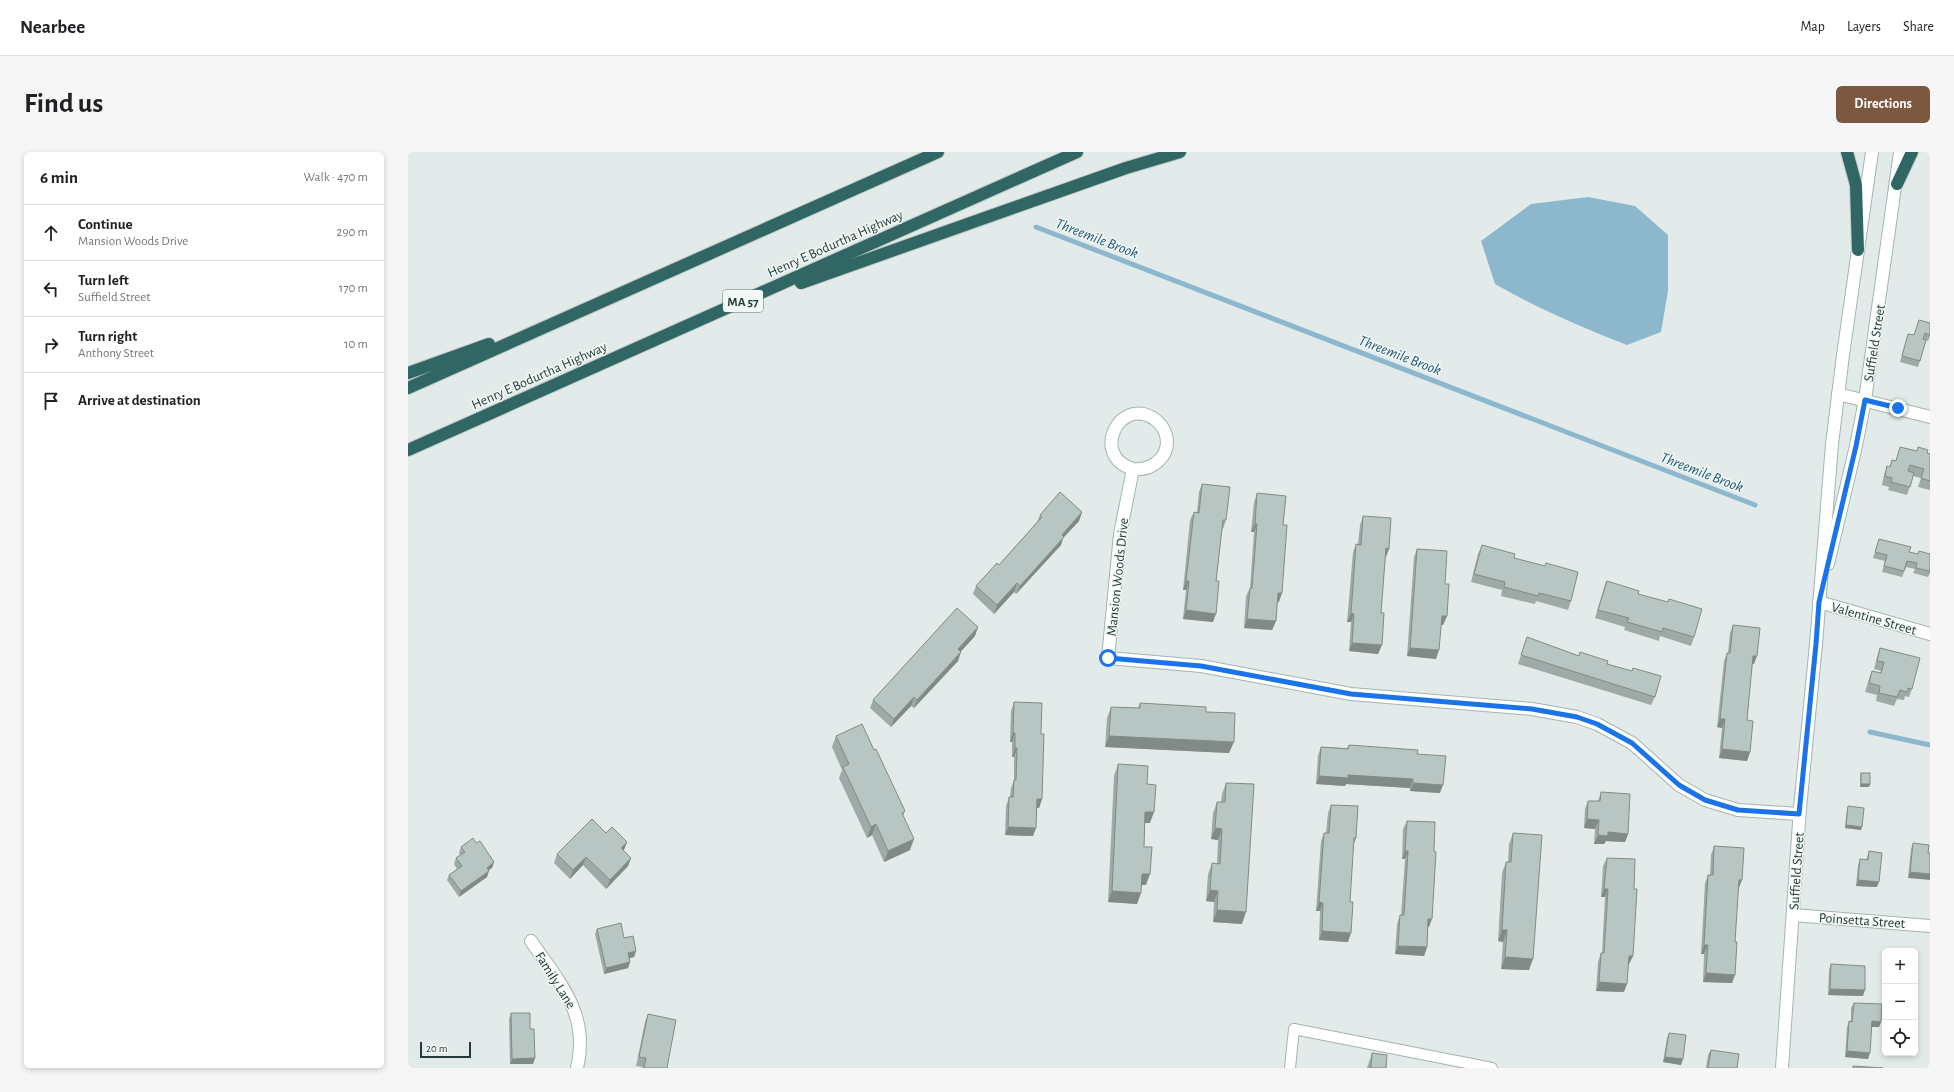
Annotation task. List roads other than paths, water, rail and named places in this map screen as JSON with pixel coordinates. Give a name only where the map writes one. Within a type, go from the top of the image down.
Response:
[{"type":"highway","points":[[900,169],[932,152]]},
{"type":"highway","points":[[408,388],[938,152]]},
{"type":"highway","name":"Henry E Bodurtha Highway","points":[[408,450],[1077,152]]},
{"type":"highway","points":[[714,314],[1126,168],[1180,152]]},
{"type":"highway","points":[[1847,152],[1856,185],[1858,250]]},
{"type":"highway","points":[[1897,184],[1912,152]]},
{"type":"highway","points":[[408,373],[586,308]]},
{"type":"street","name":"Suffield Street","points":[[1782,1068],[1799,814],[1816,644],[1838,394],[1872,152]]},
{"type":"street","name":"Suffield Street","points":[[1819,602],[1856,446],[1865,400],[1897,184],[1900,152]]},
{"type":"street","points":[[1838,394],[1930,417]]},
{"type":"street","points":[[1134,415],[1145,415],[1156,420],[1163,428],[1167,445],[1163,456],[1155,464],[1145,469],[1134,469],[1118,460],[1113,450],[1111,438],[1115,428],[1123,419],[1134,415]]},
{"type":"street","name":"Mansion Woods Drive","points":[[1134,469],[1120,534],[1108,658],[1201,666],[1351,694],[1532,709],[1577,717],[1597,724],[1632,743],[1679,785],[1705,800],[1738,810],[1799,814]]},
{"type":"street","name":"Valentine Street","points":[[1819,602],[1930,634]]},
{"type":"street","name":"Poinsetta Street","points":[[1793,915],[1930,926]]},
{"type":"street","name":"Family Lane","points":[[531,941],[569,997],[578,1017],[581,1038],[577,1068]]},
{"type":"lane","points":[[1290,1068],[1294,1029],[1492,1068]]},
{"type":"water","points":[[1588,197],[1635,206],[1668,235],[1668,291],[1661,332],[1627,345],[1560,317],[1495,284],[1481,241],[1531,204]]},
{"type":"waterway","name":"Threemile Brook","points":[[1036,227],[1755,505]]},
{"type":"waterway","name":"Threemile Brook","points":[[1870,732],[1930,745]]}]
